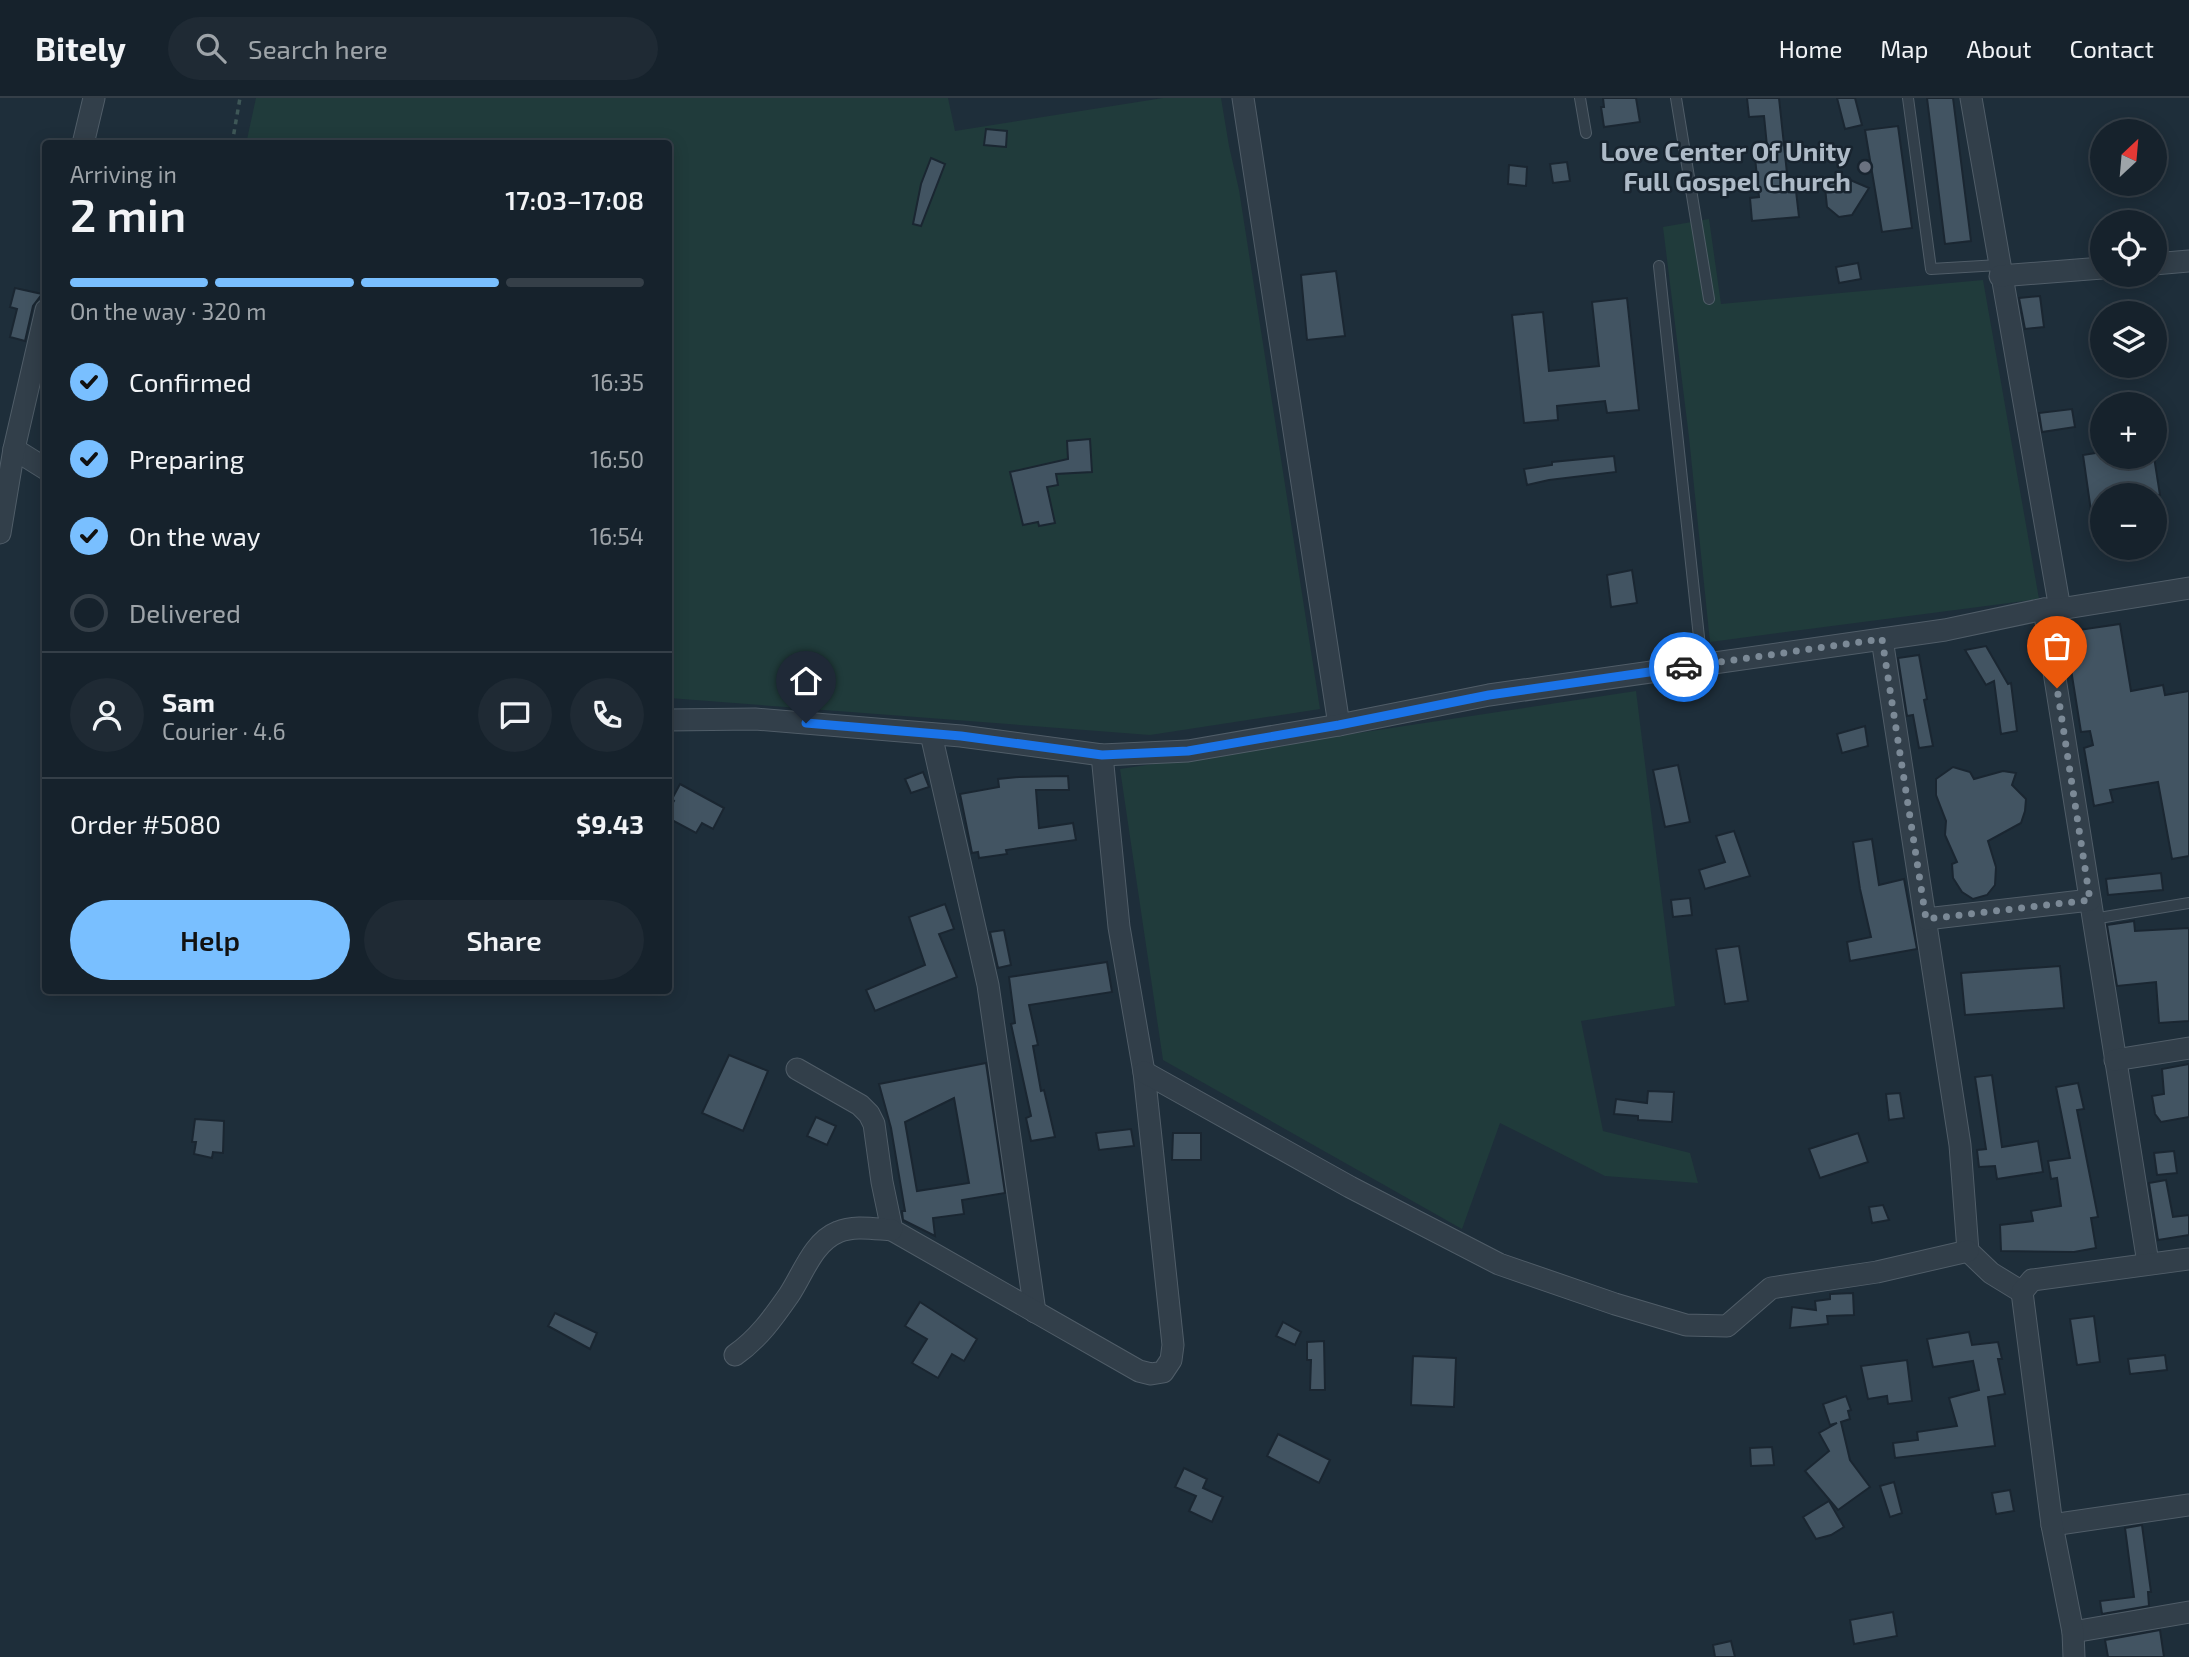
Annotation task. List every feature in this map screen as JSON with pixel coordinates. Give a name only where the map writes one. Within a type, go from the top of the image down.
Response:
[{"type":"street","points":[[84,140],[94,98]]},
{"type":"street","points":[[1242,98],[1339,725]]},
{"type":"street","points":[[1971,98],[2052,609],[2092,910],[2148,1263]]},
{"type":"street","points":[[2167,263],[2189,261]]},
{"type":"street","points":[[2000,271],[2090,268]]},
{"type":"street","points":[[0,533],[14,449],[42,327]]},
{"type":"street","points":[[14,449],[42,466]]},
{"type":"street","points":[[672,720],[755,719],[931,734],[1102,755],[1188,751],[1489,695],[1882,639],[2189,588]]},
{"type":"street","points":[[1882,639],[1960,1145],[1968,1251],[1991,1273],[2022,1292]]},
{"type":"street","points":[[931,734],[988,985],[1033,1288],[1034,1312]]},
{"type":"street","points":[[735,1354],[762,1331],[790,1293],[820,1244],[838,1231],[861,1228],[892,1230],[1139,1371],[1151,1374],[1163,1372],[1171,1360],[1173,1345],[1144,1072],[1119,927],[1102,755]]},
{"type":"street","points":[[1926,919],[2092,910]]},
{"type":"street","points":[[2115,1060],[2189,1048]]},
{"type":"street","points":[[797,1069],[860,1105],[869,1114],[874,1124],[892,1230]]},
{"type":"street","points":[[1144,1072],[1350,1187],[1499,1264],[1686,1325],[1727,1326],[1771,1289],[1877,1272],[1968,1251]]},
{"type":"street","points":[[2074,1657],[2073,1632],[2052,1525],[2022,1292],[2032,1280],[2189,1259]]},
{"type":"street","points":[[2052,1525],[2189,1505]]},
{"type":"street","points":[[2073,1632],[2189,1612]]},
{"type":"lane","points":[[1580,98],[1586,132]]},
{"type":"lane","points":[[1676,98],[1709,299]]},
{"type":"lane","points":[[1908,98],[1931,269],[2000,271]]},
{"type":"lane","points":[[1659,266],[1702,665]]},
{"type":"lane","points":[[2092,910],[2189,903]]},
{"type":"path","points":[[233,140],[240,98]]},
{"type":"green space","points":[[256,98],[948,98],[955,131],[1163,98],[1221,98],[1239,190],[1320,709],[1150,735],[672,698],[672,140],[247,140]]},
{"type":"green space","points":[[1709,219],[1721,304],[1983,280],[2039,599],[1710,642],[1689,437],[1663,227]]},
{"type":"green space","points":[[1636,691],[1675,1006],[1581,1021],[1603,1131],[1690,1153],[1698,1183],[1605,1176],[1500,1123],[1462,1229],[1163,1060],[1120,769]]},
{"type":"building","points":[[1603,98],[1636,98],[1640,122],[1604,127],[1601,107],[1604,107]]},
{"type":"building","points":[[1747,98],[1779,98],[1789,192],[1796,191],[1799,217],[1752,221],[1750,198],[1759,197],[1755,157],[1768,156],[1764,116],[1749,117]]},
{"type":"building","points":[[1837,98],[1855,98],[1862,125],[1845,129]]},
{"type":"building","points":[[1927,98],[1953,98],[1971,241],[1945,244]]},
{"type":"building","points":[[1898,126],[1912,228],[1882,232],[1865,130]]},
{"type":"building","points":[[986,129],[1007,131],[1006,147],[984,145]]},
{"type":"building","points":[[931,158],[945,164],[921,226],[913,224],[921,184]]},
{"type":"building","points":[[1567,162],[1570,181],[1553,183],[1550,164]]},
{"type":"building","points":[[1509,165],[1527,167],[1526,186],[1508,184]]},
{"type":"building","points":[[1841,176],[1869,188],[1852,215],[1839,217],[1827,207],[1825,187]]},
{"type":"building","points":[[1858,263],[1861,279],[1839,283],[1836,267]]},
{"type":"building","points":[[1336,271],[1345,336],[1307,340],[1301,275]]},
{"type":"building","points":[[15,288],[42,294],[33,306],[25,341],[10,337],[17,309],[10,307]]},
{"type":"building","points":[[2040,296],[2044,327],[2025,329],[2019,298]]},
{"type":"building","points":[[1627,298],[1639,410],[1607,413],[1605,401],[1557,406],[1558,420],[1524,423],[1512,315],[1543,312],[1549,371],[1599,366],[1592,302]]},
{"type":"building","points":[[2072,409],[2075,427],[2042,432],[2039,413]]},
{"type":"building","points":[[1090,439],[1092,472],[1056,474],[1058,485],[1047,487],[1055,523],[1023,525],[1010,472],[1068,459],[1067,441]]},
{"type":"building","points":[[2090,454],[2090,469],[2156,469],[2158,483],[2090,483],[2090,504],[2083,455]]},
{"type":"building","points":[[1614,456],[1616,472],[1527,485],[1524,469],[1552,465],[1552,462]]},
{"type":"building","points":[[1632,570],[1637,603],[1611,607],[1607,575]]},
{"type":"building","points":[[2120,624],[2131,691],[2163,685],[2165,695],[2189,691],[2189,856],[2172,859],[2158,782],[2110,790],[2113,802],[2094,806],[2084,748],[2093,745],[2090,731],[2081,732],[2065,632]]},
{"type":"building","points":[[1986,646],[2008,684],[2011,683],[2017,731],[2001,734],[1994,681],[1986,685],[1965,650]]},
{"type":"building","points":[[1919,655],[1933,746],[1919,748],[1913,715],[1907,716],[1898,658]]},
{"type":"building","points":[[1865,726],[1868,746],[1842,753],[1837,734]]},
{"type":"building","points":[[1678,765],[1690,822],[1665,827],[1653,770]]},
{"type":"building","points":[[1953,767],[1970,772],[1974,779],[2003,771],[2016,773],[2012,785],[2026,799],[2021,823],[1988,841],[1996,867],[1995,885],[1987,895],[1973,899],[1962,892],[1953,878],[1952,864],[1957,862],[1945,835],[1946,821],[1936,795],[1936,779]]},
{"type":"building","points":[[923,772],[929,787],[911,793],[905,779]]},
{"type":"building","points":[[1068,776],[1069,790],[1036,790],[1039,828],[1073,823],[1076,840],[1006,850],[1007,854],[979,858],[978,852],[972,853],[960,794],[999,787],[998,779]]},
{"type":"building","points":[[680,784],[724,808],[713,829],[702,823],[696,833],[672,820],[672,799]]},
{"type":"building","points":[[1734,831],[1750,876],[1705,889],[1699,870],[1725,862],[1716,836]]},
{"type":"building","points":[[1872,839],[1879,885],[1904,879],[1917,949],[1850,961],[1847,942],[1871,937],[1853,842]]},
{"type":"building","points":[[2161,873],[2163,890],[2108,895],[2106,879]]},
{"type":"building","points":[[1690,898],[1692,915],[1673,917],[1671,900]]},
{"type":"building","points":[[945,904],[954,929],[939,934],[957,977],[875,1011],[866,990],[925,965],[909,917]]},
{"type":"building","points":[[2134,921],[2135,931],[2189,928],[2189,1021],[2159,1023],[2156,982],[2117,986],[2107,925]]},
{"type":"building","points":[[1004,930],[1011,965],[998,968],[990,932]]},
{"type":"building","points":[[1739,946],[1748,1001],[1725,1004],[1716,949]]},
{"type":"building","points":[[1107,962],[1112,992],[1029,1005],[1038,1045],[1033,1046],[1041,1091],[1044,1090],[1055,1137],[1031,1141],[1026,1118],[1031,1116],[1011,1024],[1015,1023],[1009,977]]},
{"type":"building","points":[[2060,966],[2064,1008],[1965,1015],[1961,973]]},
{"type":"building","points":[[729,1055],[768,1071],[743,1131],[702,1113]]},
{"type":"building","points":[[986,1063],[1005,1193],[962,1200],[964,1214],[933,1218],[935,1236],[903,1220],[902,1211],[905,1211],[891,1128],[879,1084]],"holes":[[[954,1098],[969,1183],[917,1191],[905,1122]]]},
{"type":"building","points":[[2189,1064],[2189,1117],[2161,1122],[2155,1114],[2152,1096],[2164,1094],[2162,1069]]},
{"type":"building","points":[[1992,1075],[2002,1147],[2038,1141],[2043,1172],[1997,1179],[1995,1166],[1979,1167],[1977,1150],[1986,1149],[1975,1077]]},
{"type":"building","points":[[2078,1083],[2084,1109],[2077,1110],[2098,1217],[2091,1218],[2096,1248],[2074,1252],[2001,1251],[2000,1225],[2033,1221],[2031,1211],[2061,1206],[2057,1178],[2051,1179],[2048,1161],[2070,1158],[2056,1087]]},
{"type":"building","points":[[1648,1091],[1674,1092],[1672,1122],[1638,1120],[1638,1116],[1614,1114],[1616,1099],[1647,1103]]},
{"type":"building","points":[[1900,1093],[1904,1118],[1889,1120],[1886,1094]]},
{"type":"building","points":[[816,1117],[836,1126],[827,1145],[807,1136]]},
{"type":"building","points":[[195,1119],[224,1121],[223,1153],[213,1152],[212,1158],[194,1154],[196,1142],[192,1142]]},
{"type":"building","points":[[1131,1129],[1134,1146],[1099,1150],[1096,1133]]},
{"type":"building","points":[[1173,1133],[1201,1133],[1201,1160],[1172,1160]]},
{"type":"building","points":[[1858,1133],[1868,1162],[1820,1178],[1809,1149]]},
{"type":"building","points":[[2174,1151],[2177,1173],[2157,1175],[2154,1153]]},
{"type":"building","points":[[2166,1180],[2173,1217],[2189,1215],[2189,1235],[2158,1240],[2149,1183]]},
{"type":"building","points":[[1883,1205],[1889,1220],[1872,1223],[1869,1207]]},
{"type":"building","points":[[1853,1293],[1854,1315],[1827,1316],[1828,1324],[1790,1328],[1792,1307],[1816,1310],[1815,1301],[1830,1299],[1830,1294]]},
{"type":"building","points":[[920,1302],[977,1339],[964,1361],[952,1354],[938,1378],[912,1363],[927,1339],[905,1326]]},
{"type":"building","points":[[555,1313],[597,1333],[590,1349],[548,1326]]},
{"type":"building","points":[[2094,1316],[2100,1362],[2077,1365],[2070,1319]]},
{"type":"building","points":[[1283,1322],[1301,1332],[1295,1345],[1276,1336]]},
{"type":"building","points":[[1969,1332],[1972,1345],[1998,1342],[2002,1359],[1998,1359],[2005,1394],[1988,1397],[1995,1446],[1895,1458],[1893,1443],[1918,1440],[1917,1432],[1957,1426],[1949,1398],[1979,1390],[1973,1361],[1933,1367],[1927,1339]]},
{"type":"building","points":[[1324,1341],[1325,1390],[1310,1390],[1311,1360],[1307,1360],[1307,1342]]},
{"type":"building","points":[[2165,1355],[2167,1370],[2130,1374],[2128,1359]]},
{"type":"building","points":[[1413,1356],[1456,1358],[1454,1407],[1411,1405]]},
{"type":"building","points":[[1907,1360],[1912,1401],[1888,1404],[1887,1396],[1868,1399],[1861,1366]]},
{"type":"building","points":[[1846,1396],[1851,1410],[1848,1411],[1850,1419],[1841,1422],[1850,1460],[1870,1487],[1838,1510],[1805,1471],[1829,1451],[1819,1433],[1837,1423],[1830,1425],[1823,1404]]},
{"type":"building","points":[[1278,1434],[1330,1460],[1319,1483],[1267,1456]]},
{"type":"building","points":[[1772,1447],[1774,1465],[1751,1466],[1750,1448]]},
{"type":"building","points":[[1184,1468],[1207,1479],[1203,1488],[1223,1497],[1212,1522],[1189,1511],[1196,1496],[1175,1487]]},
{"type":"building","points":[[1894,1482],[1902,1513],[1890,1517],[1880,1486]]},
{"type":"building","points":[[2010,1490],[2014,1511],[1996,1514],[1992,1493]]},
{"type":"building","points":[[1829,1501],[1844,1527],[1831,1535],[1816,1539],[1803,1517]]},
{"type":"building","points":[[2142,1525],[2151,1592],[2148,1592],[2149,1606],[2102,1614],[2100,1601],[2134,1597],[2125,1528]]},
{"type":"building","points":[[1893,1612],[1897,1636],[1854,1644],[1850,1620]]},
{"type":"building","points":[[2160,1630],[2164,1657],[2108,1657],[2105,1640]]},
{"type":"building","points":[[1731,1641],[1735,1657],[1715,1657],[1713,1645]]},
{"type":"way so far","points":[[1684,667],[1882,639],[1926,919],[2090,900],[2057,688]]},
{"type":"place","name":"Love Center Of Unity Full Gospel Church","points":[[1865,167]]},
{"type":"route","points":[[806,723],[961,736],[1102,755],[1188,751],[1489,695],[1684,667]]}]
